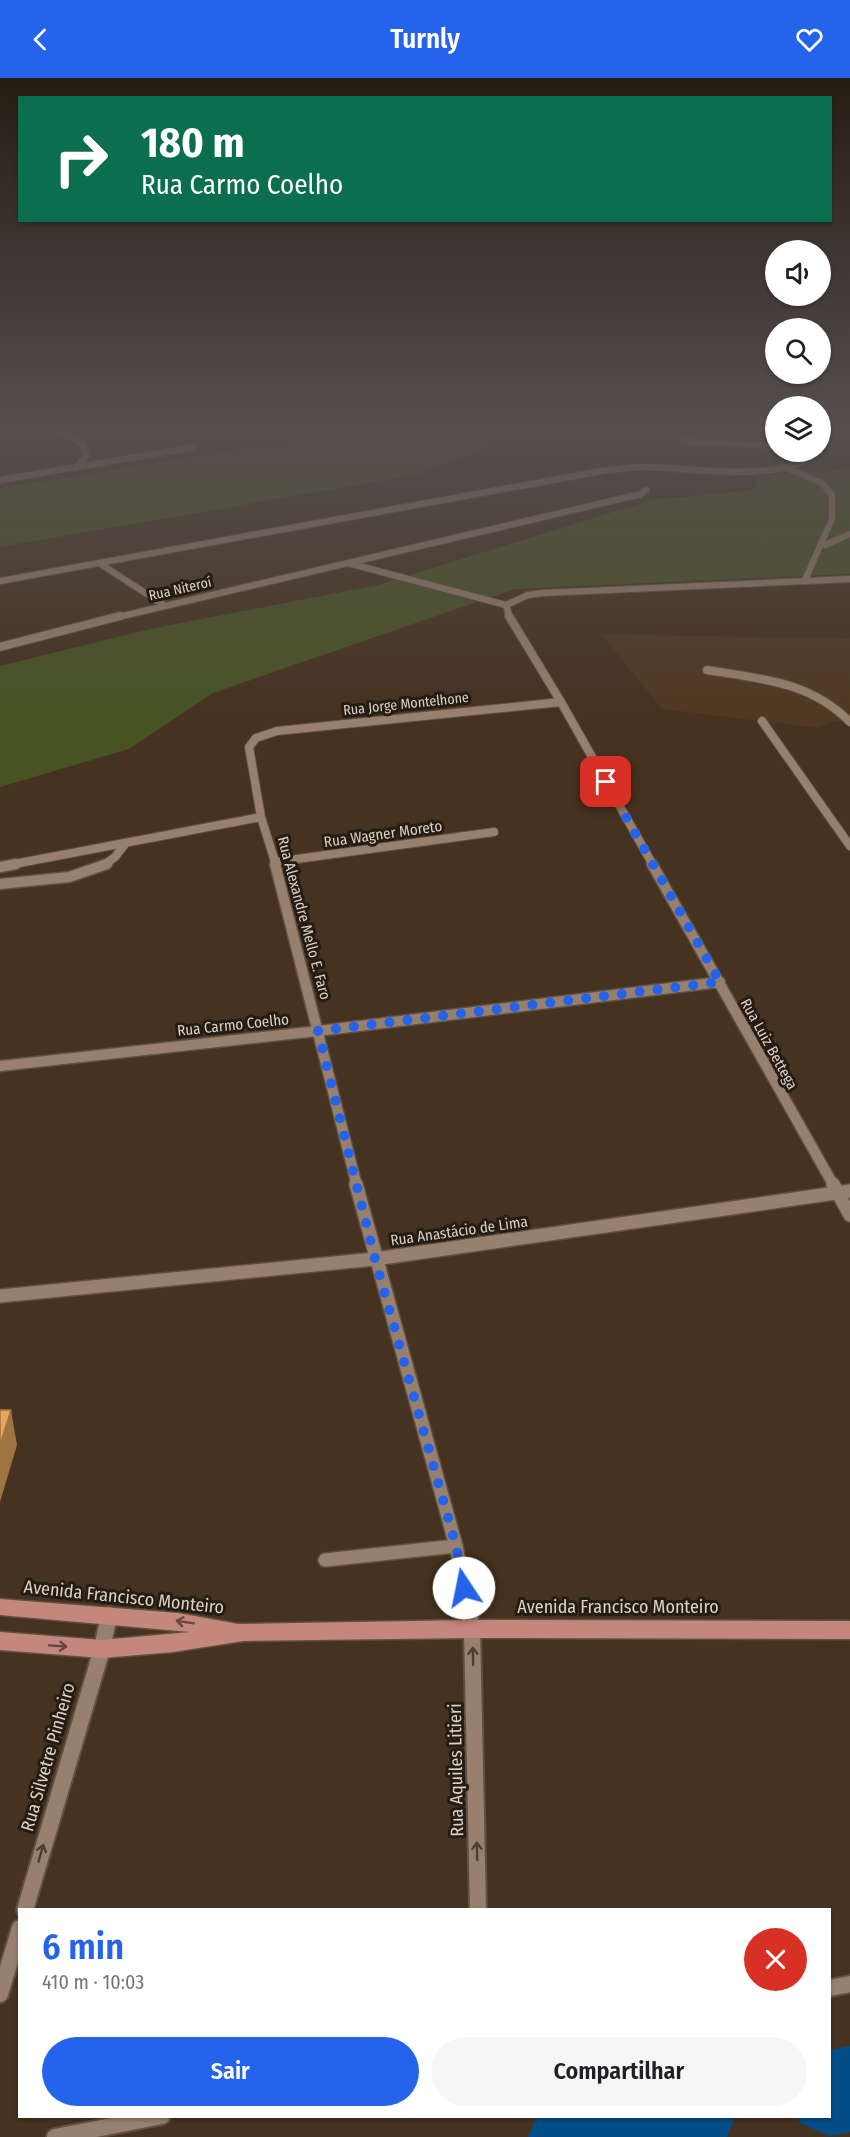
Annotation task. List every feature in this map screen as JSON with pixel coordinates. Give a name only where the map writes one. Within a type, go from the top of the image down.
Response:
[{"type":"main road","name":"Avenida Francisco Monteiro","points":[[0,1607],[178,1621],[243,1632]]},
{"type":"main road","name":"Avenida Francisco Monteiro","points":[[0,1641],[102,1649],[173,1643],[243,1632],[472,1629],[850,1630]]},
{"type":"street","points":[[0,581],[326,522]]},
{"type":"street","name":"Rua Niteroí","points":[[0,647],[164,605],[521,522]]},
{"type":"street","points":[[825,545],[833,522]]},
{"type":"street","points":[[804,580],[819,551],[825,545],[850,534]]},
{"type":"street","points":[[99,563],[164,605]]},
{"type":"street","points":[[347,563],[506,605],[543,593],[850,579]]},
{"type":"street","name":"Rua Luiz Bettega","points":[[506,605],[508,615],[561,702],[850,1215]]},
{"type":"street","points":[[707,670],[796,688],[820,696],[850,722]]},
{"type":"street","name":"Rua Jorge Montelhone","points":[[256,738],[277,731],[561,702]]},
{"type":"street","points":[[762,721],[850,846]]},
{"type":"street","name":"Rua Alexandre Mello E. Faro","points":[[256,738],[249,747],[249,755],[261,817],[275,862],[375,1259],[456,1546],[472,1629]]},
{"type":"street","points":[[0,867],[261,817]]},
{"type":"street","name":"Rua Wagner Moreto","points":[[275,862],[494,832]]},
{"type":"street","points":[[0,884],[51,879],[91,871],[108,864],[126,843]]},
{"type":"street","name":"Rua Carmo Coelho","points":[[0,1066],[318,1031],[720,982]]},
{"type":"street","name":"Rua Anastácio de Lima","points":[[0,1296],[375,1259],[850,1191]]},
{"type":"street","points":[[326,1560],[456,1546]]},
{"type":"street","name":"Rua Silvetre Pinheiro","points":[[26,1908],[102,1649],[109,1615]]},
{"type":"street","name":"Rua Aquiles Litieri","points":[[472,1629],[478,1908]]},
{"type":"street","points":[[0,1994],[18,1935]]},
{"type":"street","points":[[831,1988],[850,1984]]},
{"type":"street","points":[[55,2137],[152,2118]]},
{"type":"shaded area","points":[[601,634],[850,639],[850,724],[834,721],[817,728],[662,709]]},
{"type":"green space","points":[[0,522],[144,522],[0,547]]},
{"type":"green space","points":[[581,522],[850,522],[850,574],[514,589],[213,693],[129,749],[0,787],[0,666],[155,628],[378,585]]},
{"type":"building","points":[[0,1410],[11,1410],[0,1445]]},
{"type":"waterway","points":[[831,2093],[850,2089]]},
{"type":"waterway","points":[[572,2137],[681,2118]]},
{"type":"route","points":[[464,1588],[456,1546],[375,1259],[318,1031],[720,982],[606,782]]}]
